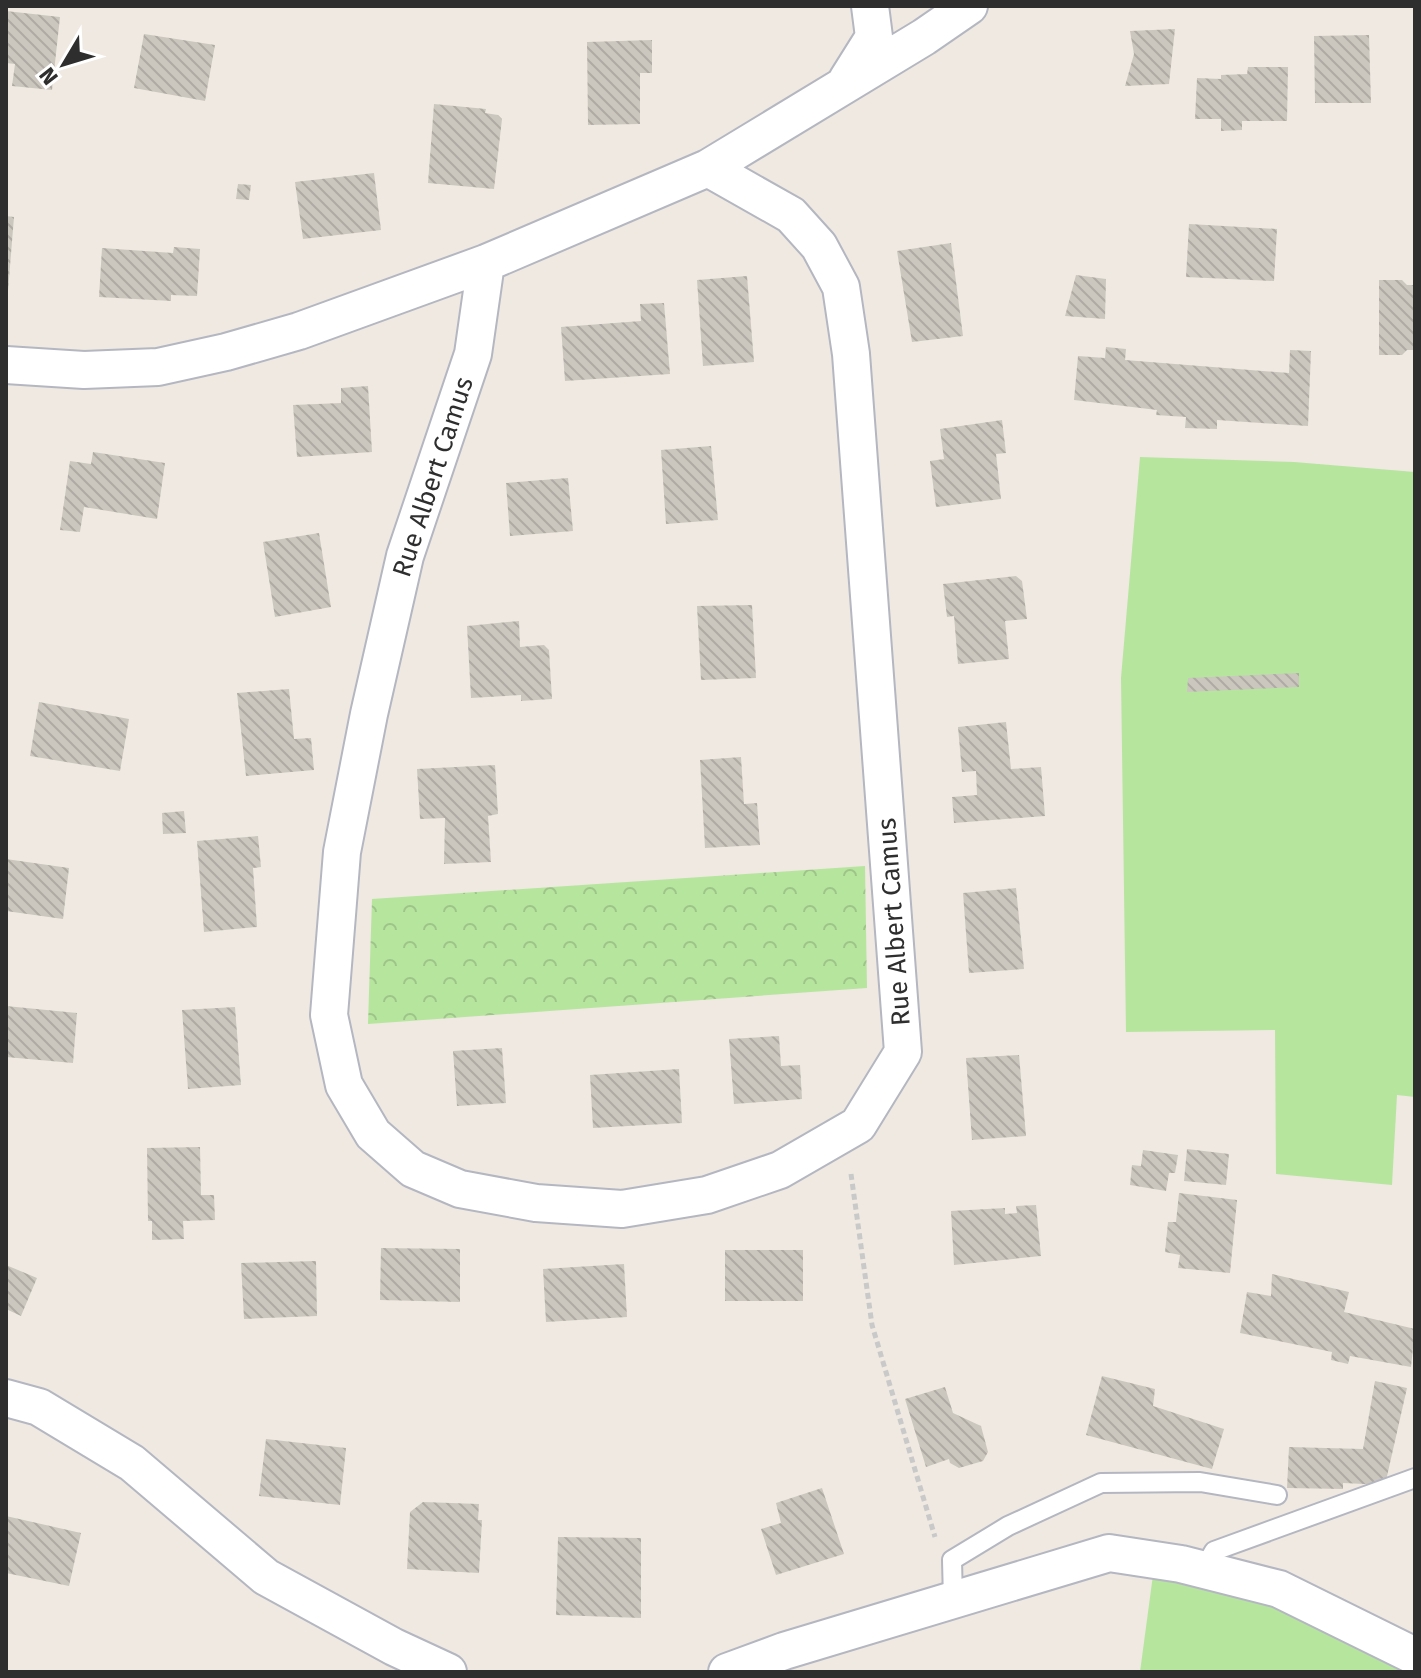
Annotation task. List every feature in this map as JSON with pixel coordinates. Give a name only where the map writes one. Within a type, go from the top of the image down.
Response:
[{"type":"street","points":[[843,87],[874,37],[870,6]]},
{"type":"street","points":[[6,365],[84,370],[158,367],[299,331],[486,263],[708,168],[969,6]]},
{"type":"street","name":"Rue Albert Camus","points":[[486,263],[473,354],[405,556],[342,852],[329,1015],[344,1085],[373,1134],[413,1169],[460,1189],[536,1203],[622,1209],[707,1195],[780,1170],[858,1125],[903,1052],[851,354],[841,287],[819,246],[791,215],[708,168]]},
{"type":"street","points":[[6,1398],[39,1407],[132,1463],[266,1577],[394,1647],[448,1672]]},
{"type":"street","points":[[727,1672],[784,1651],[1109,1553],[1203,1570],[1279,1589],[1415,1656]]},
{"type":"lane","points":[[1203,1570],[1214,1551],[1415,1478]]},
{"type":"lane","points":[[953,1600],[952,1560],[1008,1526],[1101,1483],[1200,1482],[1277,1495]]},
{"type":"path","points":[[845,1132],[872,1325],[953,1600]]},
{"type":"green space","points":[[1140,457],[1294,462],[1415,472],[1415,1097],[1397,1095],[1392,1185],[1276,1174],[1275,1030],[1126,1032],[1121,678]]},
{"type":"green space","points":[[865,866],[867,988],[368,1024],[372,899]]},
{"type":"green space","points":[[1155,1560],[1279,1589],[1415,1672],[1140,1672]]},
{"type":"building","points":[[6,11],[60,17],[52,90],[12,86],[15,64],[6,63]]},
{"type":"building","points":[[1175,29],[1169,84],[1125,86],[1134,54],[1130,31]]},
{"type":"building","points":[[144,34],[215,45],[205,101],[134,88]]},
{"type":"building","points":[[1369,35],[1371,103],[1315,103],[1314,36]]},
{"type":"building","points":[[652,40],[652,73],[640,73],[640,124],[588,125],[587,42]]},
{"type":"building","points":[[1248,67],[1288,67],[1287,121],[1242,121],[1242,130],[1221,131],[1221,119],[1195,119],[1197,78],[1221,79],[1221,75],[1247,74]]},
{"type":"building","points":[[434,104],[486,109],[485,113],[498,115],[502,119],[494,189],[428,183]]},
{"type":"building","points":[[374,173],[381,230],[303,239],[295,182]]},
{"type":"building","points":[[238,184],[251,185],[249,200],[236,199]]},
{"type":"building","points":[[6,216],[14,217],[8,291],[6,291]]},
{"type":"building","points":[[1189,224],[1277,229],[1274,281],[1186,277]]},
{"type":"building","points":[[951,243],[963,336],[912,342],[897,251]]},
{"type":"building","points":[[174,247],[200,249],[197,296],[171,295],[171,301],[99,297],[102,248],[173,253]]},
{"type":"building","points":[[1076,275],[1106,279],[1105,319],[1065,316]]},
{"type":"building","points":[[747,276],[754,362],[703,366],[697,280]]},
{"type":"building","points":[[1379,280],[1402,280],[1407,285],[1415,285],[1415,350],[1407,350],[1402,355],[1379,355]]},
{"type":"building","points":[[664,303],[670,374],[565,381],[561,327],[641,321],[640,304]]},
{"type":"building","points":[[1106,347],[1126,349],[1125,360],[1289,373],[1290,350],[1311,351],[1308,426],[1217,420],[1217,429],[1185,428],[1186,417],[1156,415],[1157,410],[1074,400],[1078,356],[1105,358]]},
{"type":"building","points":[[368,386],[372,452],[297,457],[293,405],[341,403],[341,388]]},
{"type":"building","points":[[1002,420],[1006,453],[996,454],[1001,499],[936,507],[930,461],[944,459],[940,429]]},
{"type":"building","points":[[711,446],[718,520],[666,524],[661,450]]},
{"type":"building","points":[[93,452],[165,463],[157,519],[84,507],[80,532],[60,530],[70,461],[91,464]]},
{"type":"building","points":[[568,478],[573,531],[510,536],[506,483]]},
{"type":"building","points":[[319,533],[331,607],[275,617],[263,542]]},
{"type":"building","points":[[1016,576],[1022,581],[1027,619],[1005,621],[1009,659],[958,664],[954,616],[947,617],[943,584]]},
{"type":"building","points":[[752,605],[756,678],[701,680],[697,606]]},
{"type":"building","points":[[519,621],[520,647],[544,645],[549,650],[552,699],[521,701],[521,695],[471,698],[467,626]]},
{"type":"building","points":[[1299,673],[1299,687],[1187,692],[1188,678]]},
{"type":"building","points":[[289,689],[294,739],[311,738],[314,770],[246,776],[237,693]]},
{"type":"building","points":[[39,702],[129,719],[120,771],[30,756]]},
{"type":"building","points":[[1006,722],[1011,769],[1041,767],[1045,816],[954,823],[952,797],[977,795],[976,771],[962,772],[958,727]]},
{"type":"building","points":[[741,757],[744,804],[757,803],[760,845],[705,848],[700,760]]},
{"type":"building","points":[[495,765],[498,814],[488,816],[491,862],[444,864],[445,818],[420,819],[417,769]]},
{"type":"building","points":[[184,811],[186,833],[163,834],[162,813]]},
{"type":"building","points":[[258,836],[261,867],[253,868],[257,927],[204,932],[197,841]]},
{"type":"building","points":[[6,859],[69,868],[63,919],[6,911]]},
{"type":"building","points":[[1016,888],[1024,969],[969,973],[963,893]]},
{"type":"building","points":[[6,1006],[77,1013],[73,1063],[6,1057]]},
{"type":"building","points":[[235,1007],[241,1085],[188,1089],[182,1010]]},
{"type":"building","points":[[779,1036],[781,1066],[800,1065],[802,1099],[734,1104],[729,1039]]},
{"type":"building","points":[[502,1048],[506,1103],[457,1106],[453,1051]]},
{"type":"building","points":[[1019,1055],[1026,1136],[972,1140],[966,1058]]},
{"type":"building","points":[[679,1069],[682,1123],[593,1128],[590,1075]]},
{"type":"building","points":[[200,1147],[201,1195],[214,1195],[215,1220],[183,1221],[184,1239],[152,1240],[152,1221],[148,1221],[147,1148]]},
{"type":"building","points":[[1187,1149],[1229,1154],[1226,1185],[1184,1181]]},
{"type":"building","points":[[1143,1150],[1178,1155],[1175,1173],[1169,1173],[1166,1191],[1130,1185],[1132,1165],[1141,1166]]},
{"type":"building","points":[[1179,1193],[1237,1200],[1230,1273],[1178,1268],[1180,1255],[1165,1252],[1168,1222],[1176,1222]]},
{"type":"building","points":[[1036,1205],[1041,1256],[954,1265],[951,1211],[1005,1208],[1005,1214],[1017,1213],[1016,1206]]},
{"type":"building","points":[[381,1248],[460,1249],[460,1302],[380,1300]]},
{"type":"building","points":[[725,1250],[803,1250],[803,1301],[725,1301]]},
{"type":"building","points":[[316,1261],[317,1316],[244,1319],[241,1263]]},
{"type":"building","points":[[624,1264],[627,1317],[546,1322],[543,1269]]},
{"type":"building","points":[[6,1265],[37,1278],[21,1316],[6,1309]]},
{"type":"building","points":[[1272,1274],[1349,1292],[1344,1312],[1415,1329],[1411,1367],[1350,1356],[1348,1364],[1331,1360],[1332,1352],[1240,1333],[1247,1292],[1271,1296]]},
{"type":"building","points":[[1102,1376],[1155,1389],[1153,1406],[1224,1429],[1212,1469],[1086,1435]]},
{"type":"building","points":[[1375,1381],[1407,1388],[1385,1485],[1343,1483],[1343,1489],[1287,1488],[1289,1447],[1363,1449]]},
{"type":"building","points":[[945,1387],[953,1413],[981,1426],[988,1452],[983,1461],[959,1468],[949,1459],[926,1467],[905,1399]]},
{"type":"building","points":[[266,1439],[346,1448],[340,1505],[259,1496]]},
{"type":"building","points":[[822,1488],[844,1554],[776,1575],[761,1529],[781,1523],[776,1503]]},
{"type":"building","points":[[423,1502],[479,1504],[478,1520],[482,1520],[479,1573],[407,1569],[410,1512]]},
{"type":"building","points":[[6,1516],[81,1533],[69,1586],[6,1573]]},
{"type":"building","points":[[558,1537],[641,1538],[641,1618],[556,1615]]}]
